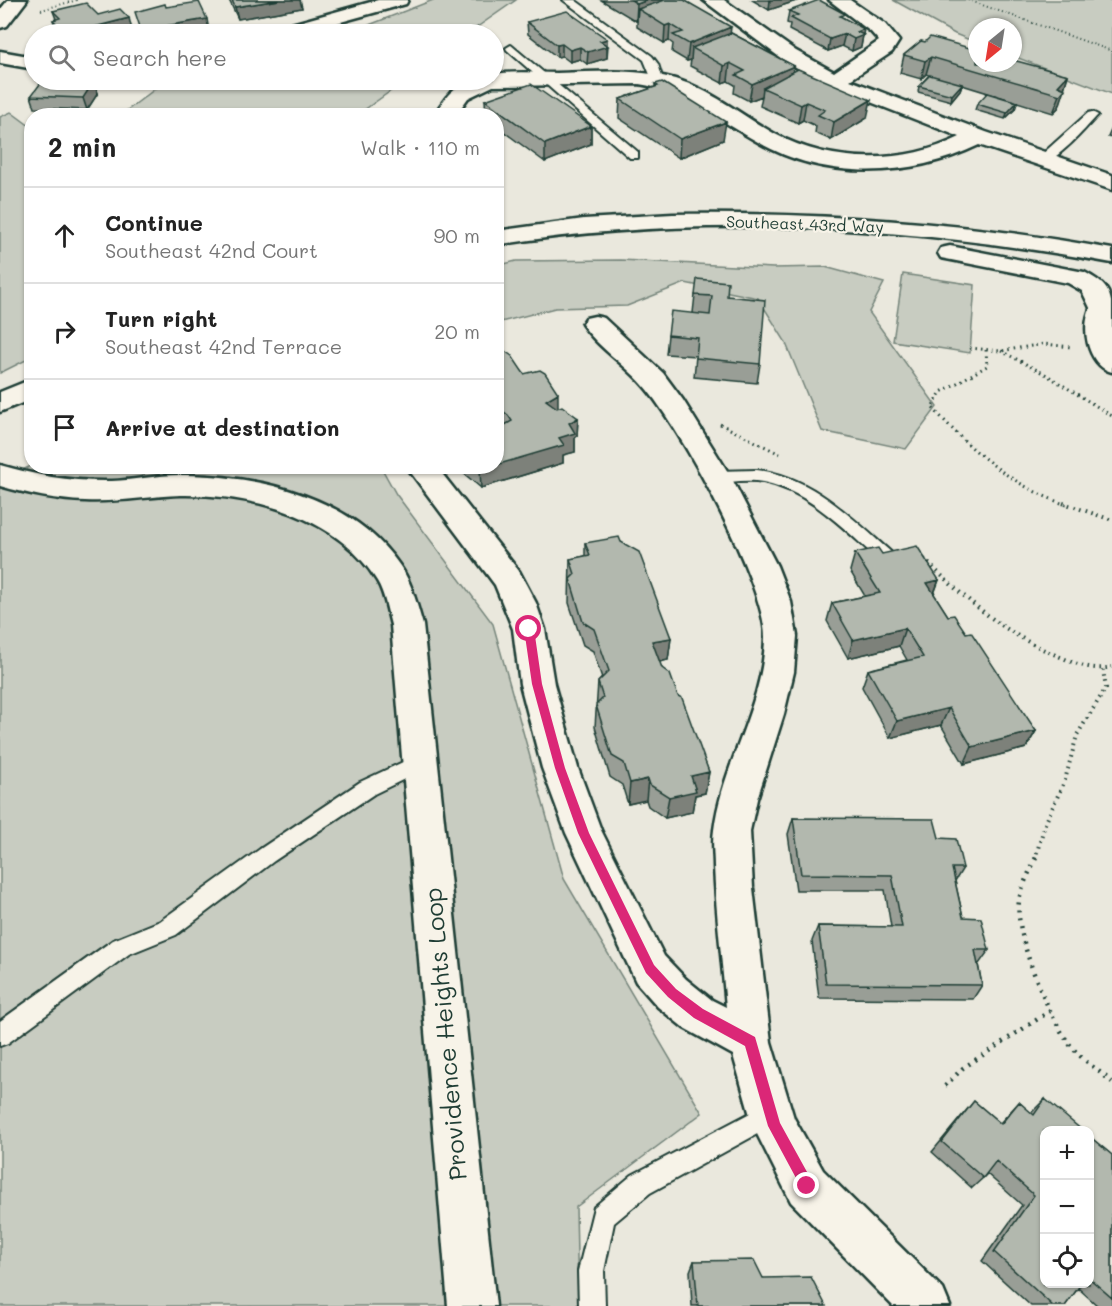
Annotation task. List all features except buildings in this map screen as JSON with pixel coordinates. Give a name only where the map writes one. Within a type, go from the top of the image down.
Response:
[{"type":"street","points":[[0,22],[18,0]]},
{"type":"street","points":[[313,24],[399,0]]},
{"type":"street","points":[[712,0],[789,55],[834,81],[978,137],[1112,183]]},
{"type":"street","points":[[834,81],[885,48],[889,41],[878,28],[838,0]]},
{"type":"street","points":[[0,57],[24,61]]},
{"type":"street","points":[[504,79],[618,75],[657,80],[681,88],[783,147],[820,157],[875,163],[905,162],[940,154],[978,137]]},
{"type":"street","points":[[449,108],[455,98],[467,90]]},
{"type":"street","name":"Southeast 43rd Way","points":[[504,237],[554,229],[638,223],[784,221],[998,238],[1112,256]]},
{"type":"street","points":[[860,226],[881,237],[909,246],[1075,277],[1093,287],[1107,310],[1101,349],[1112,364]]},
{"type":"street","points":[[595,324],[653,379],[673,406],[716,477],[761,566],[775,602],[781,636],[777,672],[767,714],[739,799],[732,831],[734,888],[750,1042],[775,1126],[807,1186],[926,1306]]},
{"type":"street","points":[[0,403],[24,392]]},
{"type":"street","points":[[426,474],[508,579],[520,603],[529,629],[537,684],[560,768],[584,833],[650,969],[672,993],[698,1014],[750,1042]]},
{"type":"street","name":"Providence Heights Loop","points":[[0,475],[57,488],[109,492],[187,484],[228,486],[257,492],[331,519],[363,544],[390,575],[407,626],[472,1306]]},
{"type":"lane","points":[[568,0],[648,58],[653,64],[657,80]]},
{"type":"lane","points":[[511,48],[634,155]]},
{"type":"lane","points":[[1043,160],[1092,115]]},
{"type":"lane","points":[[716,477],[760,476],[802,490],[824,504],[885,555]]},
{"type":"lane","points":[[0,1035],[120,947],[168,928],[267,855],[367,788],[420,762]]},
{"type":"lane","points":[[592,1306],[591,1270],[603,1216],[641,1184],[771,1114]]},
{"type":"path","points":[[968,0],[1112,51]]},
{"type":"path","points":[[970,348],[1001,351],[1044,344],[1071,347]]},
{"type":"path","points":[[986,350],[987,366],[983,371],[954,383],[934,399],[932,406],[938,415],[956,434],[1019,484],[1041,496],[1112,520]]},
{"type":"path","points":[[1001,351],[1046,374],[1112,416]]},
{"type":"path","points":[[1103,670],[1106,688],[1077,735],[1065,780],[1045,825],[1039,849],[1019,901],[1022,931],[1034,972],[1050,1011],[1069,1044],[1112,1082]]},
{"type":"path","points":[[945,1086],[963,1068],[1050,1011]]},
{"type":"shaded area","points":[[433,0],[516,0],[481,24],[372,24]]},
{"type":"shaded area","points":[[893,0],[1112,0],[1112,94],[1022,59],[1022,18],[968,18],[968,39]]},
{"type":"shaded area","points":[[154,90],[392,90],[367,108],[130,108]]},
{"type":"shaded area","points":[[11,112],[24,122],[24,361],[0,373],[0,117]]},
{"type":"shaded area","points":[[621,260],[773,268],[825,267],[884,283],[869,312],[937,407],[906,449],[822,431],[785,341],[758,298],[685,283],[627,306],[555,308],[504,321],[504,264],[516,261]]},
{"type":"shaded area","points":[[903,274],[975,285],[970,353],[893,341]]},
{"type":"shaded area","points":[[24,469],[24,474],[385,474],[396,494],[493,624],[564,879],[702,1113],[576,1207],[578,1306],[0,1306],[0,480]]},
{"type":"route","points":[[529,629],[537,684],[560,768],[584,833],[650,969],[672,993],[698,1014],[750,1042],[775,1126],[807,1186]]}]
